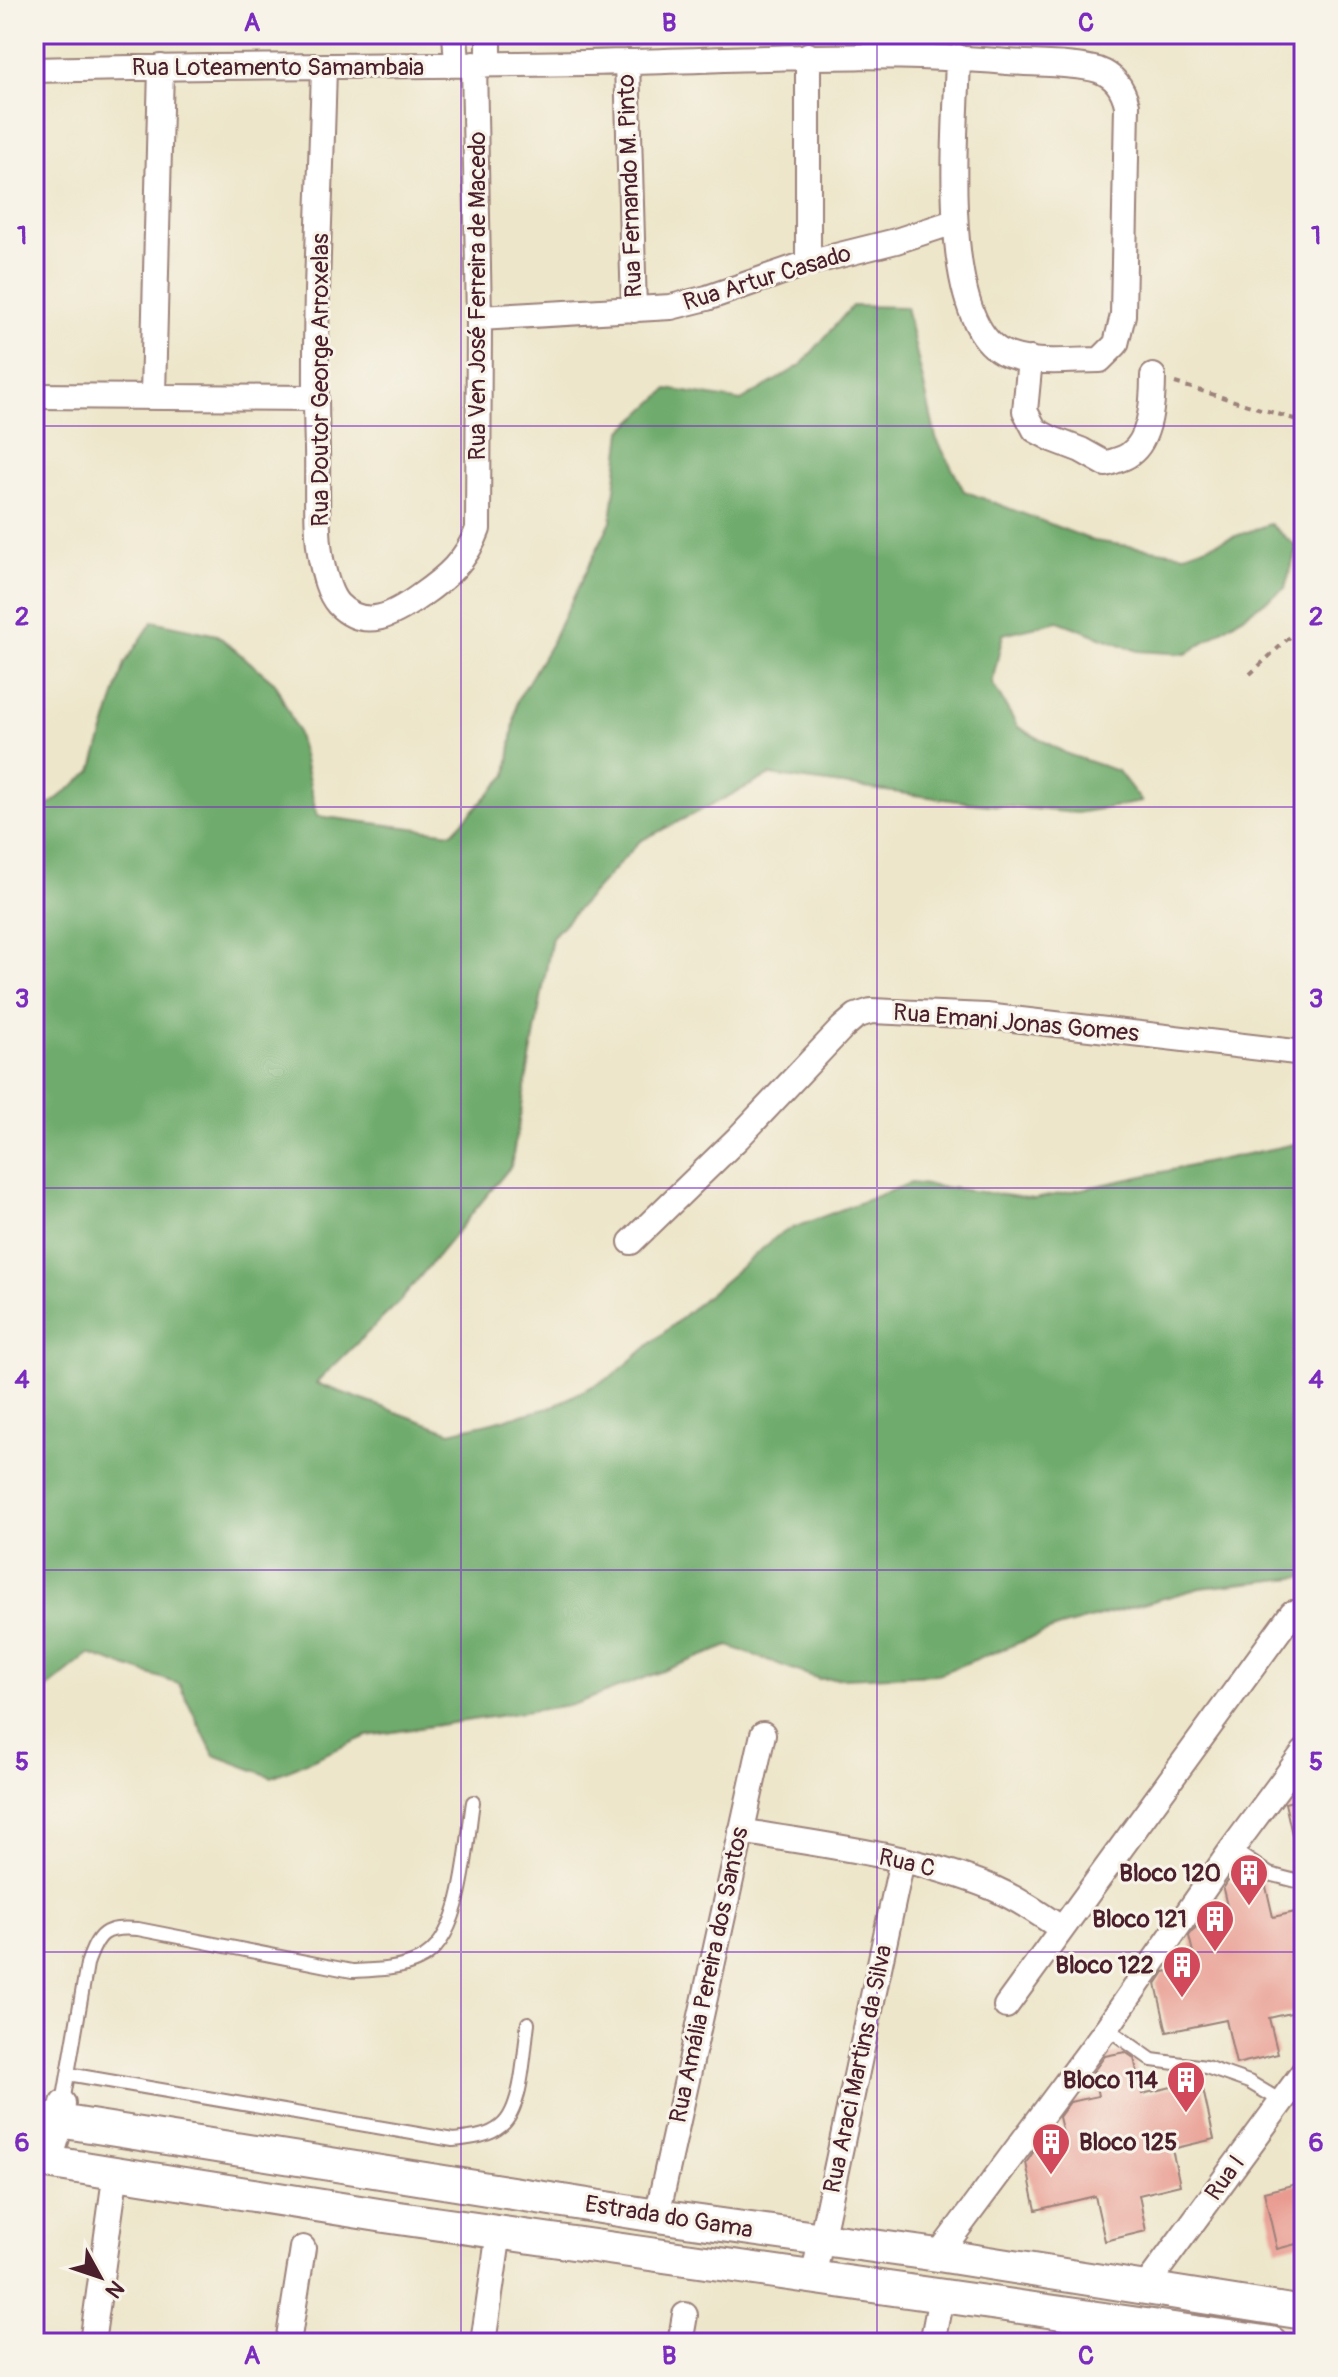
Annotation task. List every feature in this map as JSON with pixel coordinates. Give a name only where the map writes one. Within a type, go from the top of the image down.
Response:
[{"type":"street","name":"Rua Ven José Ferreira de Macedo","points":[[455,34],[474,64]]},
{"type":"street","name":"Rua Ven José Ferreira de Macedo","points":[[478,529],[479,318],[474,64],[489,34]]},
{"type":"street","name":"Rua Loteamento Samambaia","points":[[34,70],[627,62],[808,55],[958,57],[1094,69],[1116,81],[1124,92],[1127,105],[1123,315],[1116,344],[1100,360],[1030,359]]},
{"type":"street","points":[[808,55],[808,263]]},
{"type":"street","points":[[958,57],[954,222],[963,287],[972,313],[986,338],[1001,351],[1030,359],[1025,411],[1035,430],[1106,464],[1131,454],[1145,432],[1153,406],[1153,376]]},
{"type":"street","name":"Rua Fernando M. Pinto","points":[[627,62],[634,310]]},
{"type":"street","name":"Rua Doutor George Arroxelas","points":[[324,66],[315,398],[321,557],[329,587],[338,604],[354,614],[370,619],[389,616],[432,588],[456,567],[472,547],[478,529]]},
{"type":"street","points":[[153,395],[161,67]]},
{"type":"street","name":"Rua Artur Casado","points":[[479,318],[671,307],[707,298],[808,263],[896,241],[954,222]]},
{"type":"street","points":[[34,396],[315,398]]},
{"type":"street","name":"Rua Emani Jonas Gomes","points":[[631,1242],[738,1138],[842,1028],[856,1016],[871,1011],[986,1016],[1304,1053]]},
{"type":"street","points":[[1006,2006],[1292,1613]]},
{"type":"street","name":"Rua Amália Pereira dos Santos","points":[[657,2216],[763,1734]]},
{"type":"street","points":[[938,2255],[1107,2028],[1304,1752]]},
{"type":"street","name":"Rua C","points":[[741,1831],[902,1860],[959,1876],[1020,1901],[1062,1929]]},
{"type":"street","name":"Rua Araci Martins da Silva","points":[[813,2278],[902,1860]]},
{"type":"street","name":"Rua I","points":[[1146,2286],[1304,2071]]},
{"type":"street","points":[[42,2160],[53,2114]]},
{"type":"street","name":"Estrada do Gama","points":[[53,2114],[657,2216],[1146,2286],[1304,2313]]},
{"type":"street","name":"Estrada do Gama","points":[[42,2160],[114,2185],[315,2205],[1271,2343]]},
{"type":"street","points":[[92,2343],[114,2185]]},
{"type":"street","points":[[483,2343],[499,2232]]},
{"type":"street","points":[[288,2343],[303,2248]]},
{"type":"street","points":[[932,2343],[941,2297]]},
{"type":"street","points":[[680,2343],[685,2315]]},
{"type":"lane","points":[[53,2114],[68,2074],[87,1964],[94,1943],[107,1930],[117,1927],[138,1929],[352,1971],[383,1970],[420,1960],[438,1945],[450,1925],[461,1883],[473,1802]]},
{"type":"lane","points":[[1232,1849],[1269,1874],[1304,1883]]},
{"type":"lane","points":[[68,2074],[453,2140],[477,2137],[503,2125],[514,2109],[528,2023]]},
{"type":"lane","points":[[1107,2028],[1152,2060],[1206,2067],[1249,2082],[1281,2101]]},
{"type":"path","points":[[1153,376],[1304,422]]},
{"type":"path","points":[[1250,674],[1304,624]]},
{"type":"green space","points":[[852,306],[906,307],[936,438],[964,491],[1094,541],[1185,554],[1270,524],[1297,547],[1285,588],[1186,654],[1138,651],[1058,621],[1003,634],[992,683],[1018,727],[1067,754],[1118,771],[1142,802],[1077,813],[980,804],[770,775],[640,841],[552,937],[511,1166],[400,1301],[316,1383],[451,1432],[549,1408],[613,1376],[782,1232],[911,1183],[1035,1199],[1304,1142],[1304,1577],[1200,1588],[1057,1628],[938,1674],[819,1679],[729,1646],[575,1704],[367,1736],[272,1777],[214,1755],[179,1684],[89,1654],[34,1699],[34,817],[92,771],[125,663],[153,621],[217,635],[275,683],[297,730],[317,816],[452,833],[507,775],[517,701],[550,645],[611,521],[622,431],[668,389],[741,401],[801,365]]},
{"type":"building","points":[[1304,1798],[1304,1856],[1297,1857],[1285,1803]]},
{"type":"building","points":[[1254,1875],[1265,1882],[1273,1917],[1304,1910],[1304,2010],[1269,2018],[1278,2054],[1236,2064],[1226,2020],[1167,2032],[1156,1984],[1164,1972],[1196,1965],[1189,1936],[1196,1927],[1230,1919],[1223,1889],[1228,1881]]},
{"type":"building","points":[[1125,2052],[1134,2058],[1142,2094],[1201,2080],[1214,2139],[1172,2149],[1180,2185],[1139,2195],[1146,2231],[1105,2241],[1095,2196],[1036,2210],[1026,2163],[1036,2148],[1065,2142],[1059,2117],[1070,2102],[1098,2096],[1093,2072],[1105,2056]]},
{"type":"building","points":[[1304,2182],[1304,2242],[1277,2249],[1264,2192]]},
{"type":"place","name":"Bloco 120","points":[[1249,1907]]},
{"type":"place","name":"Bloco 121","points":[[1215,1953]]},
{"type":"place","name":"Bloco 122","points":[[1182,1999]]},
{"type":"place","name":"Bloco 114","points":[[1186,2114]]},
{"type":"place","name":"Bloco 125","points":[[1051,2176]]}]
